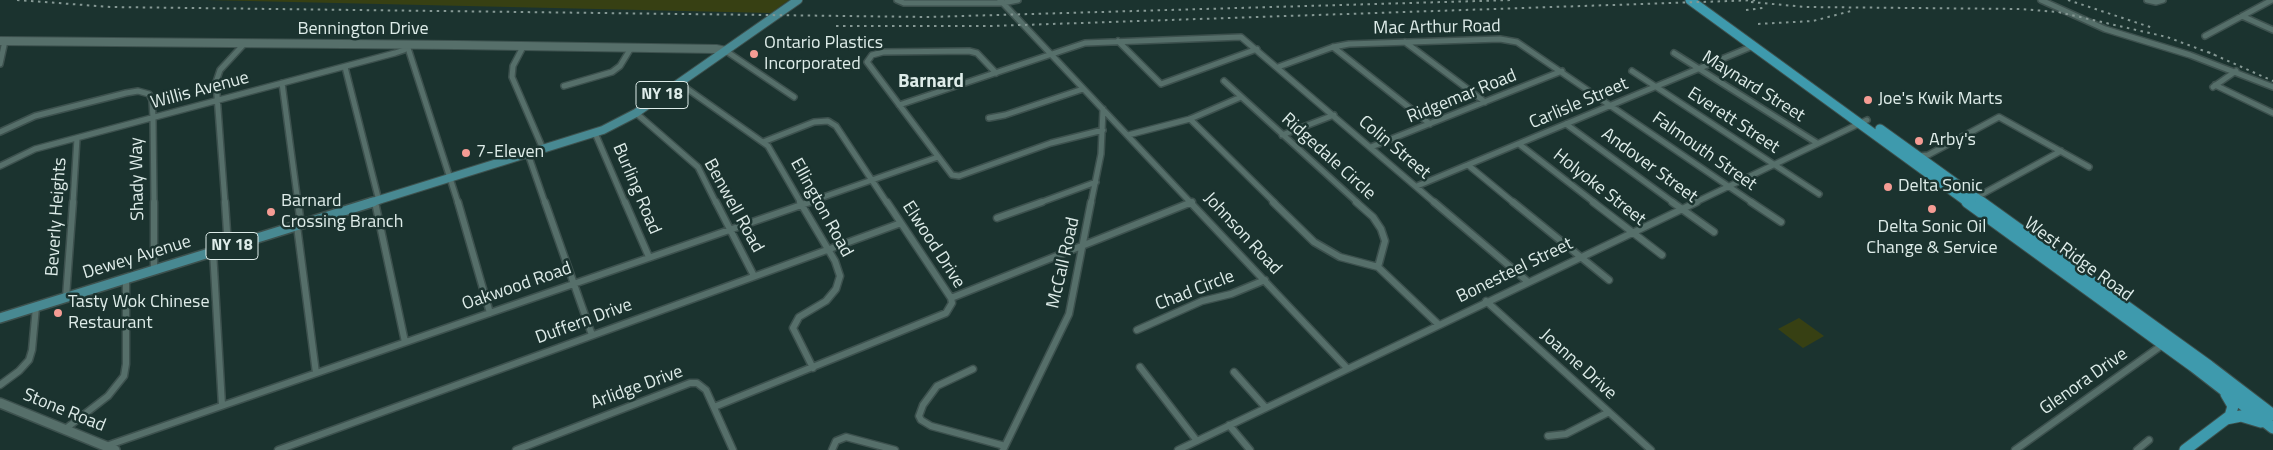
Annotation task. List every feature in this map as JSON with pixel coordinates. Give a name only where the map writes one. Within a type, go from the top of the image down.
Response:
[{"type":"highway","name":"West Ridge Road","points":[[1690,0],[1753,46],[1918,156],[2167,342],[2273,428]]},
{"type":"highway","name":"West Ridge Road","points":[[1700,0],[2167,342],[2248,395],[2273,415]]},
{"type":"highway","points":[[2185,450],[2226,419],[2232,412],[2232,404],[2216,382]]},
{"type":"highway","points":[[2248,395],[2273,409]]},
{"type":"highway","points":[[2226,419],[2245,417],[2273,428]]},
{"type":"main road","name":"Dewey Avenue","points":[[0,318],[595,133],[619,123],[636,113],[798,0]]},
{"type":"street","points":[[898,1],[1018,0]]},
{"type":"street","points":[[2041,0],[2105,29],[2190,55],[2236,71],[2273,87]]},
{"type":"street","points":[[2147,0],[2156,2],[2163,0]]},
{"type":"street","points":[[996,73],[981,56],[973,51],[886,51],[874,54],[867,60],[868,65],[950,173],[959,176],[1051,143],[1103,130],[1107,124],[1114,121],[1002,1]]},
{"type":"street","points":[[2206,36],[2269,2]]},
{"type":"street","points":[[2242,16],[2273,30]]},
{"type":"street","name":"Colin Street","points":[[1118,42],[1241,38],[1257,49],[1527,282]]},
{"type":"street","name":"Mac Arthur Road","points":[[1278,67],[1349,44],[1512,40],[1522,44],[1611,105]]},
{"type":"street","name":"Bennington Drive","points":[[2,41],[716,48],[726,51]]},
{"type":"street","points":[[0,64],[2,41]]},
{"type":"street","points":[[898,105],[1085,43],[1118,42],[1161,84],[1257,49]]},
{"type":"street","points":[[1405,42],[1485,102]]},
{"type":"street","points":[[228,246],[216,82],[218,73],[244,44]]},
{"type":"street","points":[[407,45],[451,178],[490,312]]},
{"type":"street","name":"Willis Avenue","points":[[0,166],[34,149],[399,52],[407,45]]},
{"type":"street","points":[[523,46],[515,61],[512,77],[543,149]]},
{"type":"street","name":"Carlisle Street","points":[[1417,186],[1753,46]]},
{"type":"street","points":[[564,86],[612,72],[620,66],[631,48]]},
{"type":"street","points":[[1333,48],[1430,124]]},
{"type":"street","points":[[726,51],[794,97]]},
{"type":"street","name":"Maynard Street","points":[[1674,53],[1817,143]]},
{"type":"street","points":[[345,67],[377,201],[405,342]]},
{"type":"street","name":"Ridgemar Road","points":[[1371,147],[1562,71]]},
{"type":"street","name":"Everett Street","points":[[1632,71],[1819,194]]},
{"type":"street","points":[[2236,71],[2214,86],[2273,113]]},
{"type":"street","name":"Ridgedale Circle","points":[[1224,81],[1378,224],[1384,241],[1378,267]]},
{"type":"street","points":[[282,83],[316,373]]},
{"type":"street","name":"Ellington Road","points":[[680,83],[771,149],[839,269],[838,285],[826,301],[799,317],[793,328],[813,368]]},
{"type":"street","points":[[989,118],[1005,115],[1084,89]]},
{"type":"street","name":"Shady Way","points":[[0,132],[35,116],[132,92],[147,93],[152,97],[154,270]]},
{"type":"street","points":[[1128,135],[1190,119],[1241,97]]},
{"type":"street","name":"Falmouth Street","points":[[1611,105],[1781,222]]},
{"type":"street","name":"McCall Road","points":[[1004,448],[1070,314],[1096,182],[1103,130],[1101,115],[1103,109]]},
{"type":"street","name":"Benwell Road","points":[[636,113],[698,167],[754,276]]},
{"type":"street","points":[[1282,135],[1334,115]]},
{"type":"street","points":[[1918,156],[1928,154],[1998,117],[2090,167]]},
{"type":"street","points":[[1190,119],[1314,242],[1340,257],[1378,267],[1438,324]]},
{"type":"street","name":"Elwood Drive","points":[[714,407],[939,317],[950,308],[951,298],[838,128],[828,121],[808,123],[763,142]]},
{"type":"street","name":"Johnson Road","points":[[1114,121],[1348,368]]},
{"type":"street","name":"Bonesteel Street","points":[[1178,450],[1863,121]]},
{"type":"street","name":"Andover Street","points":[[1566,124],[1714,232]]},
{"type":"street","name":"Burling Road","points":[[595,133],[649,257]]},
{"type":"street","name":"Beverly Heights","points":[[66,297],[77,138]]},
{"type":"street","name":"Holyoke Street","points":[[1518,144],[1662,255]]},
{"type":"street","points":[[1975,198],[2061,151]]},
{"type":"street","points":[[528,154],[592,336]]},
{"type":"street","points":[[0,157],[0,166]]},
{"type":"street","name":"Oakwood Road","points":[[110,448],[222,405],[938,157]]},
{"type":"street","points":[[1468,165],[1608,280]]},
{"type":"street","points":[[997,218],[1096,182]]},
{"type":"street","points":[[951,298],[1192,202]]},
{"type":"street","name":"Duffern Drive","points":[[278,450],[901,223]]},
{"type":"street","points":[[213,251],[222,405]]},
{"type":"street","points":[[64,430],[108,396],[124,376],[126,364],[126,279]]},
{"type":"street","name":"Chad Circle","points":[[1137,330],[1202,300],[1231,294],[1265,280]]},
{"type":"street","name":"Joanne Drive","points":[[1486,301],[1651,450]]},
{"type":"street","points":[[0,385],[19,371],[29,360],[32,350],[36,307]]},
{"type":"street","name":"Glenora Drive","points":[[2015,450],[2167,342]]},
{"type":"street","points":[[1140,367],[1197,440]]},
{"type":"street","points":[[972,369],[937,386],[922,405],[919,416],[931,426],[1004,448]]},
{"type":"street","points":[[1234,372],[1266,408]]},
{"type":"street","name":"Arlidge Drive","points":[[516,450],[690,383],[697,383],[706,390],[733,450]]},
{"type":"street","name":"Stone Road","points":[[0,403],[110,448]]},
{"type":"street","points":[[1548,436],[1566,434],[1609,412]]},
{"type":"street","points":[[1229,425],[1250,450]]},
{"type":"street","points":[[832,450],[836,441],[846,437],[895,450]]},
{"type":"street","points":[[2137,450],[2149,440]]},
{"type":"green space","points":[[206,0],[789,0],[771,13]]},
{"type":"green space","points":[[1799,318],[1824,336],[1803,348],[1778,329]]},
{"type":"railway","points":[[17,0],[111,7],[928,17],[1513,0]]},
{"type":"railway","points":[[836,26],[992,26],[1759,0]]},
{"type":"railway","points":[[2068,0],[2153,28]]},
{"type":"railway","points":[[1751,2],[1806,7],[2020,9],[2058,12],[2167,37],[2213,54]]},
{"type":"railway","points":[[1746,10],[1763,8]]},
{"type":"railway","points":[[1758,24],[1813,21],[1851,11]]},
{"type":"railway","points":[[2208,52],[2213,54]]},
{"type":"railway","points":[[2213,54],[2273,81]]},
{"type":"place","name":"Ontario Plastics Incorporated","points":[[754,54]]},
{"type":"place","name":"Joe's Kwik Marts","points":[[1868,100]]},
{"type":"place","name":"Arby's","points":[[1919,141]]},
{"type":"place","name":"7-Eleven","points":[[466,153]]},
{"type":"place","name":"Delta Sonic","points":[[1888,187]]},
{"type":"place","name":"Delta Sonic Oil Change & Service","points":[[1932,209]]},
{"type":"place","name":"Barnard Crossing Branch","points":[[271,212]]},
{"type":"place","name":"Tasty Wok Chinese Restaurant","points":[[58,313]]},
{"type":"district","name":"Barnard","points":[[931,82]]}]
